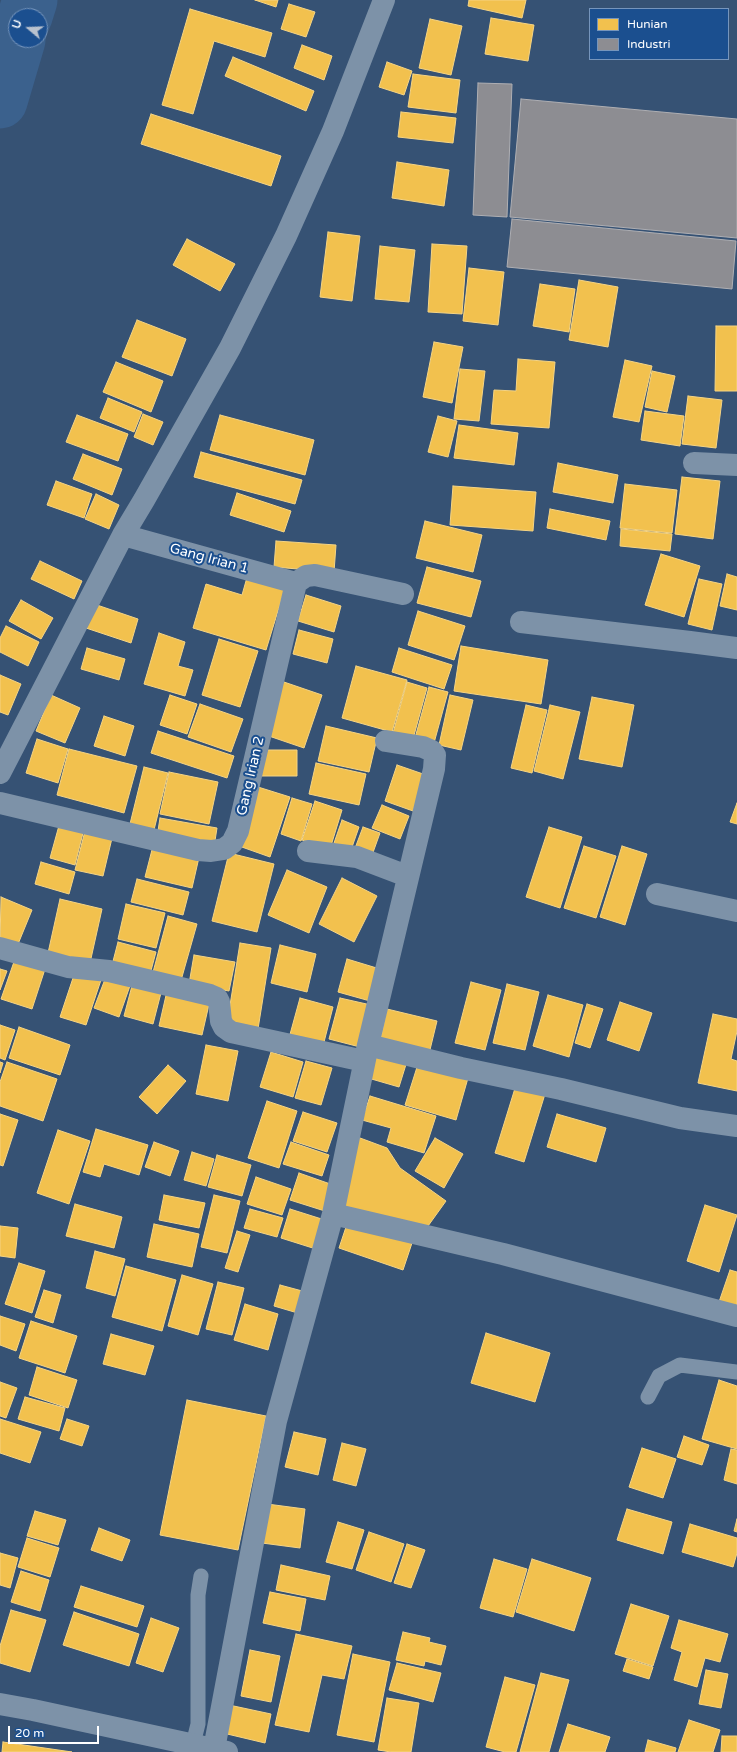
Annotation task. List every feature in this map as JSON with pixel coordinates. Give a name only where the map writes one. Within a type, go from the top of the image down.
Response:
[{"type":"street","points":[[0,773],[123,536],[230,348],[286,236],[333,131],[384,0]]},
{"type":"street","points":[[694,463],[737,465]]},
{"type":"street","name":"Gang Irian 1","points":[[123,536],[296,583]]},
{"type":"street","points":[[296,583],[306,576],[315,575],[403,594]]},
{"type":"street","name":"Gang Irian 2","points":[[0,802],[198,850],[211,851],[224,849],[232,843],[238,831],[296,583]]},
{"type":"street","points":[[521,622],[737,648]]},
{"type":"street","points":[[0,1704],[221,1751],[276,1421],[333,1214],[366,1053],[407,876],[434,769],[435,755],[432,751],[423,747],[386,741]]},
{"type":"street","points":[[308,851],[357,857],[407,876]]},
{"type":"street","points":[[657,894],[737,911]]},
{"type":"street","points":[[0,948],[68,967],[109,971],[210,995],[216,998],[219,1002],[221,1021],[224,1027],[231,1032],[461,1068],[561,1089],[680,1118],[737,1126]]},
{"type":"street","points":[[333,1214],[503,1254],[737,1316]]},
{"type":"lane","points":[[648,1397],[659,1376],[680,1365],[737,1372]]},
{"type":"lane","points":[[193,1744],[198,1724],[198,1595],[201,1576]]},
{"type":"building: Hunian","points":[[255,0],[278,0],[276,7]]},
{"type":"building: Hunian","points":[[469,0],[526,0],[522,18],[468,6]]},
{"type":"building: Hunian","points":[[289,4],[315,12],[306,37],[281,29]]},
{"type":"building: Hunian","points":[[190,9],[272,33],[265,57],[214,41],[193,114],[162,105]]},
{"type":"building: Hunian","points":[[491,18],[534,25],[528,61],[485,54]]},
{"type":"building: Hunian","points":[[430,19],[462,26],[451,75],[419,68]]},
{"type":"building: Hunian","points":[[302,45],[332,56],[324,80],[294,68]]},
{"type":"building: Hunian","points":[[233,57],[314,91],[306,111],[225,76]]},
{"type":"building: Hunian","points":[[387,62],[412,71],[404,95],[379,87]]},
{"type":"building: Hunian","points":[[413,74],[460,80],[456,113],[408,107]]},
{"type":"building: Hunian","points":[[401,112],[456,118],[453,143],[398,137]]},
{"type":"building: Hunian","points":[[151,114],[281,156],[271,186],[141,144]]},
{"type":"building: Hunian","points":[[397,162],[449,170],[444,206],[392,198]]},
{"type":"building: Hunian","points":[[328,232],[360,236],[352,301],[320,297]]},
{"type":"building: Hunian","points":[[187,239],[235,264],[220,291],[173,265]]},
{"type":"building: Hunian","points":[[432,244],[467,246],[462,314],[428,312]]},
{"type":"building: Hunian","points":[[380,246],[415,250],[409,302],[375,299]]},
{"type":"building: Hunian","points":[[469,268],[504,272],[498,325],[463,321]]},
{"type":"building: Hunian","points":[[579,280],[618,287],[608,347],[569,340]]},
{"type":"building: Hunian","points":[[540,284],[575,289],[569,332],[533,326]]},
{"type":"building: Hunian","points":[[137,320],[186,339],[172,376],[122,357]]},
{"type":"building: Hunian","points":[[716,326],[737,326],[737,391],[715,391]]},
{"type":"building: Hunian","points":[[434,342],[463,347],[452,403],[423,397]]},
{"type":"building: Hunian","points":[[518,359],[555,362],[549,428],[491,424],[494,390],[516,391]]},
{"type":"building: Hunian","points":[[625,360],[652,366],[639,422],[613,417]]},
{"type":"building: Hunian","points":[[116,362],[163,381],[151,412],[103,392]]},
{"type":"building: Hunian","points":[[460,369],[485,371],[479,421],[454,419]]},
{"type":"building: Hunian","points":[[652,371],[675,376],[667,412],[645,407]]},
{"type":"building: Hunian","points":[[688,396],[722,400],[716,448],[682,444]]},
{"type":"building: Hunian","points":[[108,398],[142,412],[134,432],[100,418]]},
{"type":"building: Hunian","points":[[645,411],[684,416],[680,446],[641,440]]},
{"type":"building: Hunian","points":[[143,414],[163,422],[153,445],[134,437]]},
{"type":"building: Hunian","points":[[77,415],[128,434],[118,461],[66,442]]},
{"type":"building: Hunian","points":[[220,415],[314,440],[305,475],[210,450]]},
{"type":"building: Hunian","points":[[438,416],[457,421],[448,457],[428,452]]},
{"type":"building: Hunian","points":[[459,425],[518,433],[514,465],[454,458]]},
{"type":"building: Hunian","points":[[201,452],[302,480],[295,504],[194,477]]},
{"type":"building: Hunian","points":[[83,454],[122,469],[112,495],[73,479]]},
{"type":"building: Hunian","points":[[558,463],[618,475],[613,503],[553,492]]},
{"type":"building: Hunian","points":[[682,477],[720,481],[713,539],[675,534]]},
{"type":"building: Hunian","points":[[56,481],[92,494],[84,518],[47,505]]},
{"type":"building: Hunian","points":[[625,484],[677,490],[672,533],[620,528]]},
{"type":"building: Hunian","points":[[453,486],[536,492],[533,531],[450,525]]},
{"type":"building: Hunian","points":[[237,493],[291,511],[284,532],[230,515]]},
{"type":"building: Hunian","points":[[96,494],[119,505],[109,529],[85,519]]},
{"type":"building: Hunian","points":[[550,509],[610,521],[606,540],[547,528]]},
{"type":"building: Hunian","points":[[425,521],[482,535],[473,572],[416,558]]},
{"type":"building: Hunian","points":[[621,529],[672,534],[670,551],[620,546]]},
{"type":"building: Hunian","points":[[276,541],[336,545],[334,572],[274,567]]},
{"type":"building: Hunian","points":[[661,554],[700,566],[684,617],[645,605]]},
{"type":"building: Hunian","points":[[40,561],[82,581],[74,599],[31,579]]},
{"type":"building: Hunian","points":[[427,567],[481,581],[471,617],[417,603]]},
{"type":"building: Hunian","points":[[248,574],[286,585],[266,650],[193,628],[206,584],[242,595]]},
{"type":"building: Hunian","points":[[727,574],[737,577],[737,610],[720,606]]},
{"type":"building: Hunian","points":[[699,579],[722,584],[712,630],[688,624]]},
{"type":"building: Hunian","points":[[306,595],[341,606],[334,632],[298,621]]},
{"type":"building: Hunian","points":[[21,600],[53,618],[41,639],[9,621]]},
{"type":"building: Hunian","points":[[94,604],[138,619],[131,643],[86,628]]},
{"type":"building: Hunian","points":[[418,611],[465,626],[454,660],[408,645]]},
{"type":"building: Hunian","points":[[6,626],[39,642],[28,666],[0,652],[0,638]]},
{"type":"building: Hunian","points":[[299,630],[333,639],[327,663],[293,654]]},
{"type":"building: Hunian","points":[[159,633],[185,642],[178,666],[193,670],[185,696],[144,684]]},
{"type":"building: Hunian","points":[[219,639],[258,651],[240,707],[202,695]]},
{"type":"building: Hunian","points":[[461,646],[548,660],[541,704],[454,691]]},
{"type":"building: Hunian","points":[[87,648],[125,659],[119,680],[81,669]]},
{"type":"building: Hunian","points":[[399,648],[452,665],[444,689],[392,672]]},
{"type":"building: Hunian","points":[[356,666],[407,680],[392,732],[342,718]]},
{"type":"building: Hunian","points":[[0,675],[21,684],[8,715],[0,712]]},
{"type":"building: Hunian","points":[[281,681],[322,695],[304,748],[263,734]]},
{"type":"building: Hunian","points":[[407,682],[427,688],[413,739],[393,733]]},
{"type":"building: Hunian","points":[[429,687],[448,692],[434,743],[415,738]]},
{"type":"building: Hunian","points":[[51,695],[80,708],[65,743],[36,731]]},
{"type":"building: Hunian","points":[[170,695],[197,704],[187,734],[160,725]]},
{"type":"building: Hunian","points":[[450,695],[473,700],[461,750],[439,745]]},
{"type":"building: Hunian","points":[[592,697],[634,705],[622,767],[579,759]]},
{"type":"building: Hunian","points":[[200,704],[243,719],[231,752],[188,737]]},
{"type":"building: Hunian","points":[[526,705],[547,710],[532,773],[511,768]]},
{"type":"building: Hunian","points":[[550,705],[580,712],[563,779],[534,771]]},
{"type":"building: Hunian","points":[[104,716],[134,726],[125,756],[94,746]]},
{"type":"building: Hunian","points":[[326,726],[377,738],[369,772],[318,761]]},
{"type":"building: Hunian","points":[[158,731],[234,756],[227,778],[151,753]]},
{"type":"building: Hunian","points":[[37,739],[68,749],[58,783],[26,773]]},
{"type":"building: Hunian","points":[[69,749],[137,766],[124,813],[57,795]]},
{"type":"building: Hunian","points":[[258,750],[297,750],[297,776],[258,776]]},
{"type":"building: Hunian","points":[[316,763],[366,774],[359,805],[309,794]]},
{"type":"building: Hunian","points":[[397,765],[426,775],[413,811],[385,801]]},
{"type":"building: Hunian","points":[[144,767],[168,773],[153,834],[129,828]]},
{"type":"building: Hunian","points":[[169,772],[218,782],[209,824],[160,814]]},
{"type":"building: Hunian","points":[[258,787],[290,797],[270,857],[239,846]]},
{"type":"building: Hunian","points":[[292,798],[312,804],[301,841],[281,834]]},
{"type":"building: Hunian","points":[[315,801],[342,810],[330,849],[302,840]]},
{"type":"building: Hunian","points":[[737,803],[737,824],[730,822]]},
{"type":"building: Hunian","points":[[382,805],[409,816],[400,839],[372,828]]},
{"type":"building: Hunian","points":[[160,818],[217,828],[214,847],[157,837]]},
{"type":"building: Hunian","points":[[342,820],[359,827],[351,850],[334,843]]},
{"type":"building: Hunian","points":[[60,822],[84,829],[75,865],[50,858]]},
{"type":"building: Hunian","points":[[86,827],[113,834],[103,876],[75,870]]},
{"type":"building: Hunian","points":[[363,827],[380,833],[371,858],[354,851]]},
{"type":"building: Hunian","points":[[549,827],[582,837],[560,908],[526,897]]},
{"type":"building: Hunian","points":[[154,842],[200,853],[192,888],[145,877]]},
{"type":"building: Hunian","points":[[584,846],[616,856],[596,918],[564,908]]},
{"type":"building: Hunian","points":[[622,846],[647,854],[625,925],[600,917]]},
{"type":"building: Hunian","points":[[229,853],[274,864],[257,932],[212,921]]},
{"type":"building: Hunian","points":[[41,862],[75,872],[69,894],[35,884]]},
{"type":"building: Hunian","points":[[287,870],[327,887],[309,933],[268,915]]},
{"type":"building: Hunian","points":[[342,878],[377,896],[354,942],[319,924]]},
{"type":"building: Hunian","points":[[137,879],[189,892],[183,915],[131,902]]},
{"type":"building: Hunian","points":[[1,897],[32,910],[16,949],[0,943]]},
{"type":"building: Hunian","points":[[60,899],[102,909],[90,963],[48,953]]},
{"type":"building: Hunian","points":[[126,904],[165,913],[156,948],[118,939]]},
{"type":"building: Hunian","points":[[168,916],[197,924],[180,984],[152,976]]},
{"type":"building: Hunian","points":[[118,942],[156,952],[149,978],[111,969]]},
{"type":"building: Hunian","points":[[240,943],[271,948],[258,1029],[227,1024]]},
{"type":"building: Hunian","points":[[280,945],[316,954],[307,992],[271,983]]},
{"type":"building: Hunian","points":[[194,955],[235,962],[229,991],[189,984]]},
{"type":"building: Hunian","points":[[16,956],[46,966],[32,1009],[1,999]]},
{"type":"building: Hunian","points":[[347,959],[380,969],[370,1001],[338,992]]},
{"type":"building: Hunian","points":[[0,969],[7,971],[0,990]]},
{"type":"building: Hunian","points":[[76,969],[102,977],[86,1025],[60,1017]]},
{"type":"building: Hunian","points":[[107,974],[131,983],[119,1017],[94,1008]]},
{"type":"building: Hunian","points":[[133,982],[162,989],[153,1024],[124,1016]]},
{"type":"building: Hunian","points":[[471,982],[501,990],[485,1050],[455,1043]]},
{"type":"building: Hunian","points":[[507,984],[539,992],[525,1050],[493,1043]]},
{"type":"building: Hunian","points":[[167,991],[210,1000],[202,1035],[159,1026]]},
{"type":"building: Hunian","points":[[548,995],[583,1005],[569,1057],[533,1046]]},
{"type":"building: Hunian","points":[[300,998],[333,1007],[323,1046],[289,1038]]},
{"type":"building: Hunian","points":[[340,998],[371,1005],[360,1047],[329,1039]]},
{"type":"building: Hunian","points":[[620,1002],[652,1013],[639,1051],[607,1040]]},
{"type":"building: Hunian","points":[[587,1004],[603,1009],[590,1048],[575,1043]]},
{"type":"building: Hunian","points":[[387,1009],[437,1021],[428,1058],[379,1046]]},
{"type":"building: Hunian","points":[[713,1014],[737,1019],[737,1031],[731,1059],[737,1061],[737,1091],[698,1083]]},
{"type":"building: Hunian","points":[[0,1025],[15,1030],[5,1060],[0,1058]]},
{"type":"building: Hunian","points":[[19,1027],[70,1045],[60,1075],[9,1058]]},
{"type":"building: Hunian","points":[[206,1045],[238,1051],[228,1101],[196,1094]]},
{"type":"building: Hunian","points":[[377,1049],[408,1058],[399,1087],[368,1078]]},
{"type":"building: Hunian","points":[[271,1052],[303,1062],[293,1097],[260,1087]]},
{"type":"building: Hunian","points":[[306,1061],[332,1068],[321,1105],[295,1098]]},
{"type":"building: Hunian","points":[[0,1062],[3,1063],[0,1073]]},
{"type":"building: Hunian","points":[[7,1062],[57,1079],[43,1121],[0,1106],[0,1082]]},
{"type":"building: Hunian","points":[[418,1064],[468,1078],[456,1120],[405,1105]]},
{"type":"building: Hunian","points":[[168,1065],[186,1081],[157,1114],[139,1097]]},
{"type":"building: Hunian","points":[[516,1085],[545,1094],[524,1162],[495,1153]]},
{"type":"building: Hunian","points":[[370,1096],[436,1116],[424,1153],[387,1142],[391,1128],[362,1120]]},
{"type":"building: Hunian","points":[[267,1101],[297,1111],[279,1168],[248,1158]]},
{"type":"building: Hunian","points":[[303,1112],[337,1123],[327,1152],[293,1141]]},
{"type":"building: Hunian","points":[[0,1114],[18,1120],[3,1166],[0,1165]]},
{"type":"building: Hunian","points":[[557,1114],[606,1128],[596,1162],[547,1147]]},
{"type":"building: Hunian","points":[[96,1129],[148,1145],[139,1175],[104,1164],[100,1177],[83,1172]]},
{"type":"building: Hunian","points":[[58,1130],[90,1141],[69,1204],[37,1193]]},
{"type":"building: Hunian","points":[[352,1135],[387,1148],[400,1168],[446,1201],[423,1233],[337,1209]]},
{"type":"building: Hunian","points":[[435,1138],[463,1154],[444,1188],[415,1171]]},
{"type":"building: Hunian","points":[[154,1142],[179,1151],[170,1176],[145,1167]]},
{"type":"building: Hunian","points":[[291,1142],[329,1155],[322,1176],[283,1164]]},
{"type":"building: Hunian","points":[[192,1152],[214,1159],[206,1186],[184,1180]]},
{"type":"building: Hunian","points":[[217,1155],[251,1165],[242,1196],[208,1187]]},
{"type":"building: Hunian","points":[[299,1173],[336,1186],[328,1212],[290,1200]]},
{"type":"building: Hunian","points":[[256,1177],[291,1189],[282,1215],[247,1204]]},
{"type":"building: Hunian","points":[[164,1195],[205,1203],[199,1228],[159,1220]]},
{"type":"building: Hunian","points":[[214,1195],[240,1201],[227,1253],[201,1247]]},
{"type":"building: Hunian","points":[[75,1204],[122,1217],[114,1248],[66,1236]]},
{"type":"building: Hunian","points":[[705,1205],[737,1215],[719,1272],[687,1261]]},
{"type":"building: Hunian","points":[[250,1209],[283,1218],[277,1237],[244,1228]]},
{"type":"building: Hunian","points":[[290,1209],[328,1221],[319,1250],[281,1238]]},
{"type":"building: Hunian","points":[[348,1221],[412,1243],[403,1270],[339,1248]]},
{"type":"building: Hunian","points":[[154,1224],[199,1234],[192,1267],[147,1257]]},
{"type":"building: Hunian","points":[[0,1226],[18,1228],[15,1258],[0,1256]]},
{"type":"building: Hunian","points":[[237,1231],[250,1235],[238,1272],[225,1268]]},
{"type":"building: Hunian","points":[[95,1251],[125,1259],[115,1296],[86,1288]]},
{"type":"building: Hunian","points":[[19,1263],[45,1271],[32,1313],[5,1304]]},
{"type":"building: Hunian","points":[[126,1266],[176,1280],[162,1331],[112,1317]]},
{"type":"building: Hunian","points":[[730,1270],[737,1272],[737,1308],[719,1302]]},
{"type":"building: Hunian","points":[[182,1275],[213,1284],[198,1335],[168,1326]]},
{"type":"building: Hunian","points":[[218,1282],[244,1288],[232,1335],[206,1329]]},
{"type":"building: Hunian","points":[[280,1285],[306,1292],[301,1314],[274,1306]]},
{"type":"building: Hunian","points":[[44,1290],[61,1295],[53,1323],[35,1317]]},
{"type":"building: Hunian","points":[[245,1304],[278,1314],[268,1350],[234,1340]]},
{"type":"building: Hunian","points":[[0,1316],[25,1324],[16,1351],[0,1345]]},
{"type":"building: Hunian","points":[[31,1321],[77,1336],[65,1373],[19,1358]]},
{"type":"building: Hunian","points":[[486,1333],[550,1353],[535,1402],[471,1383]]},
{"type":"building: Hunian","points":[[111,1334],[154,1346],[145,1375],[103,1364]]},
{"type":"building: Hunian","points":[[37,1367],[77,1380],[68,1408],[29,1395]]},
{"type":"building: Hunian","points":[[719,1380],[737,1386],[737,1449],[702,1439]]},
{"type":"building: Hunian","points":[[0,1382],[17,1388],[6,1418],[0,1416]]},
{"type":"building: Hunian","points":[[25,1397],[65,1408],[59,1431],[18,1419]]},
{"type":"building: Hunian","points":[[187,1400],[266,1416],[238,1550],[160,1535]]},
{"type":"building: Hunian","points":[[0,1419],[41,1432],[30,1463],[0,1453]]},
{"type":"building: Hunian","points":[[67,1419],[89,1426],[82,1446],[60,1439]]},
{"type":"building: Hunian","points":[[294,1432],[326,1439],[318,1475],[285,1467]]},
{"type":"building: Hunian","points":[[684,1436],[709,1445],[702,1465],[677,1457]]},
{"type":"building: Hunian","points":[[342,1443],[366,1449],[356,1486],[333,1480]]},
{"type":"building: Hunian","points":[[642,1448],[676,1459],[663,1498],[629,1487]]},
{"type":"building: Hunian","points":[[731,1449],[737,1450],[737,1484],[724,1480]]},
{"type":"building: Hunian","points":[[267,1504],[305,1509],[300,1548],[262,1543]]},
{"type":"building: Hunian","points":[[627,1509],[672,1522],[663,1554],[617,1540]]},
{"type":"building: Hunian","points":[[35,1511],[66,1520],[58,1545],[27,1536]]},
{"type":"building: Hunian","points":[[737,1519],[737,1532],[734,1531]]},
{"type":"building: Hunian","points":[[338,1522],[364,1530],[352,1569],[326,1562]]},
{"type":"building: Hunian","points":[[690,1524],[737,1538],[737,1553],[733,1567],[682,1552]]},
{"type":"building: Hunian","points":[[99,1528],[130,1540],[122,1561],[91,1550]]},
{"type":"building: Hunian","points":[[369,1532],[404,1544],[391,1582],[356,1570]]},
{"type":"building: Hunian","points":[[27,1538],[59,1548],[50,1577],[18,1567]]},
{"type":"building: Hunian","points":[[407,1544],[425,1550],[411,1588],[394,1583]]},
{"type":"building: Hunian","points":[[0,1553],[18,1558],[10,1588],[0,1585]]},
{"type":"building: Hunian","points":[[494,1559],[527,1569],[513,1617],[480,1608]]},
{"type":"building: Hunian","points":[[532,1559],[591,1578],[574,1631],[516,1612]]},
{"type":"building: Hunian","points":[[281,1565],[330,1576],[325,1600],[276,1590]]},
{"type":"building: Hunian","points":[[21,1571],[49,1580],[40,1611],[11,1602]]},
{"type":"building: Hunian","points":[[81,1586],[144,1606],[137,1627],[74,1607]]},
{"type":"building: Hunian","points":[[270,1592],[306,1599],[300,1631],[263,1623]]},
{"type":"building: Hunian","points":[[631,1604],[669,1616],[653,1666],[615,1654]]},
{"type":"building: Hunian","points":[[11,1610],[46,1620],[30,1672],[0,1663],[0,1646]]},
{"type":"building: Hunian","points":[[74,1612],[139,1634],[129,1666],[63,1645]]},
{"type":"building: Hunian","points":[[151,1618],[179,1628],[163,1672],[136,1663]]},
{"type":"building: Hunian","points":[[679,1620],[728,1634],[720,1662],[705,1658],[697,1687],[674,1680],[682,1652],[671,1648]]},
{"type":"building: Hunian","points":[[403,1632],[430,1638],[429,1642],[446,1646],[441,1665],[425,1661],[424,1666],[396,1660]]},
{"type":"building: Hunian","points":[[296,1634],[352,1646],[344,1679],[322,1675],[309,1732],[275,1725]]},
{"type":"building: Hunian","points":[[250,1650],[280,1656],[271,1702],[241,1696]]},
{"type":"building: Hunian","points":[[353,1654],[390,1662],[374,1742],[337,1735]]},
{"type":"building: Hunian","points":[[627,1659],[653,1667],[649,1679],[623,1671]]},
{"type":"building: Hunian","points":[[397,1663],[441,1673],[433,1702],[389,1690]]},
{"type":"building: Hunian","points":[[706,1670],[728,1674],[721,1708],[699,1704]]},
{"type":"building: Hunian","points":[[541,1673],[569,1680],[549,1752],[520,1752]]},
{"type":"building: Hunian","points":[[505,1677],[535,1685],[516,1752],[505,1752],[486,1747]]},
{"type":"building: Hunian","points":[[387,1698],[419,1703],[411,1752],[391,1752],[378,1750]]},
{"type":"building: Hunian","points":[[229,1705],[271,1714],[265,1743],[223,1733]]},
{"type":"building: Hunian","points":[[689,1720],[720,1730],[713,1752],[678,1752]]},
{"type":"building: Hunian","points":[[568,1724],[610,1737],[605,1752],[559,1752]]},
{"type":"building: Hunian","points":[[722,1736],[737,1736],[737,1752],[721,1752]]},
{"type":"building: Hunian","points":[[648,1740],[676,1748],[675,1752],[645,1752]]},
{"type":"building: Hunian","points":[[3,1742],[72,1752],[2,1752]]},
{"type":"building: Industri","points":[[478,83],[512,84],[507,217],[473,215]]},
{"type":"building: Industri","points":[[521,99],[737,119],[737,238],[510,217]]},
{"type":"building: Industri","points":[[512,219],[736,241],[732,289],[507,267]]},
{"type":"waterway","points":[[28,8],[30,0]]},
{"type":"waterway","points":[[0,101],[16,48]]}]
